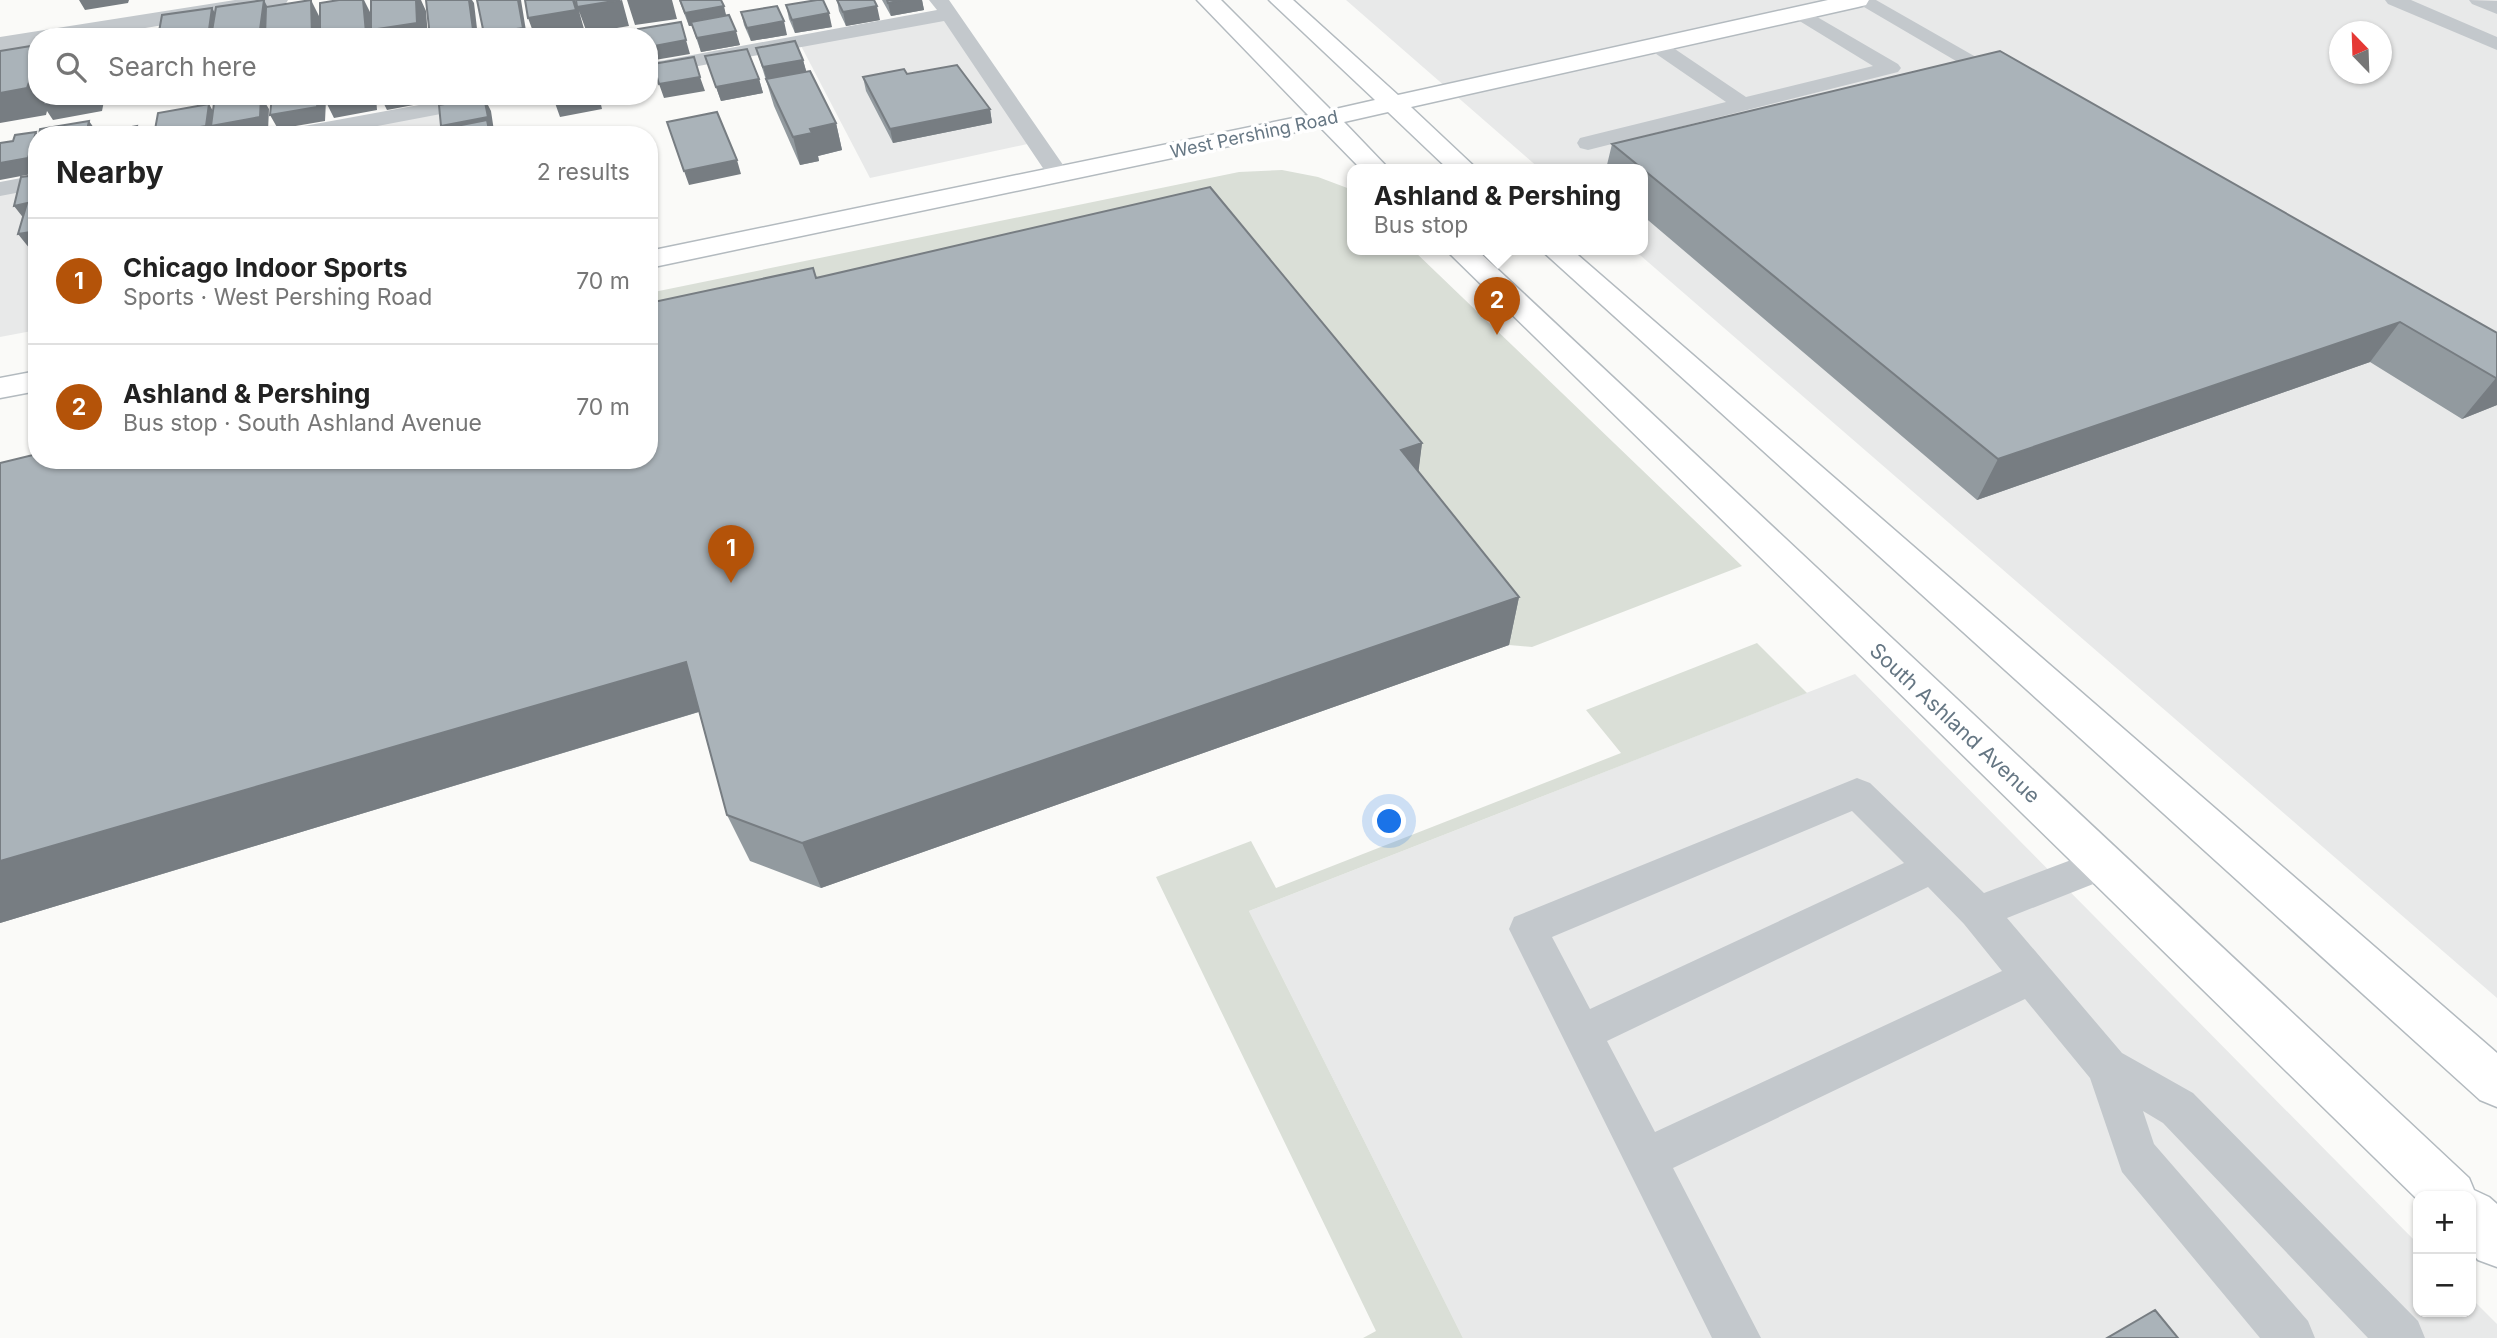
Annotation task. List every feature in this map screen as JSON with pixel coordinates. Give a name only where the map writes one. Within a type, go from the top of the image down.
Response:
[{"type":"main road","points":[[1208,0],[1371,164]]},
{"type":"main road","points":[[1280,0],[1458,164]]},
{"type":"main road","name":"West Pershing Road","points":[[658,258],[1324,119],[1860,0]]},
{"type":"main road","name":"South Ashland Avenue","points":[[1465,255],[2446,1191]]},
{"type":"main road","points":[[1561,255],[2497,1084]]},
{"type":"main road","points":[[0,388],[28,383]]},
{"type":"main road","points":[[2476,1221],[2497,1241]]},
{"type":"street","points":[[101,28],[277,0]]},
{"type":"street","points":[[0,44],[28,39]]},
{"type":"lane","points":[[1860,0],[2022,91]]},
{"type":"lane","points":[[2395,0],[2497,44]]},
{"type":"lane","points":[[2479,0],[2497,8]]},
{"type":"lane","points":[[658,67],[944,7],[1059,175]]},
{"type":"lane","points":[[1588,143],[1891,68],[1800,13]]},
{"type":"lane","points":[[1656,45],[1743,104]]},
{"type":"lane","points":[[342,126],[455,105]]},
{"type":"lane","points":[[0,189],[28,184]]},
{"type":"lane","points":[[1737,1338],[1528,929],[1857,793],[1978,912],[2107,1067],[2178,1108],[2401,1338]]},
{"type":"lane","points":[[1978,912],[2103,864]]},
{"type":"lane","points":[[1580,1034],[1934,867]]},
{"type":"lane","points":[[1645,1159],[2032,976]]},
{"type":"lane","points":[[2107,1067],[2137,1157],[2291,1338]]},
{"type":"shaded area","points":[[1346,0],[2497,0],[2497,998],[1640,255],[1648,255],[1648,164],[1534,164]]},
{"type":"shaded area","points":[[949,14],[1037,142],[870,178],[799,42]]},
{"type":"shaded area","points":[[440,108],[443,126],[342,126]]},
{"type":"shaded area","points":[[1282,170],[1318,177],[1347,188],[1347,255],[1418,255],[1742,566],[1532,647],[1509,645],[1211,234],[658,353],[658,291],[1239,172]]},
{"type":"shaded area","points":[[28,184],[28,332],[0,337],[0,189]]},
{"type":"shaded area","points":[[1757,643],[1807,693],[1249,911],[1463,1338],[1363,1338],[1376,1331],[1156,877],[1251,841],[1276,888],[1621,753],[1586,710]]},
{"type":"shaded area","points":[[1855,674],[2413,1239],[2413,1317],[2476,1317],[2476,1303],[2497,1324],[2497,1338],[1463,1338],[1249,911]]},
{"type":"building","points":[[264,0],[260,28],[212,28],[216,7]]},
{"type":"building","points":[[311,0],[312,28],[265,28],[266,7]]},
{"type":"building","points":[[363,0],[366,28],[320,28],[320,3]]},
{"type":"building","points":[[371,0],[416,0],[417,23],[371,28]]},
{"type":"building","points":[[426,0],[469,0],[473,28],[429,28]]},
{"type":"building","points":[[477,0],[518,0],[523,28],[483,28]]},
{"type":"building","points":[[525,0],[573,0],[576,10],[528,18]]},
{"type":"building","points":[[576,0],[620,0],[577,7]]},
{"type":"building","points":[[680,0],[721,0],[724,6],[685,13]]},
{"type":"building","points":[[823,0],[829,13],[792,20],[786,5]]},
{"type":"building","points":[[837,0],[874,0],[877,6],[843,12]]},
{"type":"building","points":[[777,6],[784,21],[747,28],[741,12]]},
{"type":"building","points":[[212,8],[209,28],[160,28],[162,15]]},
{"type":"building","points":[[729,15],[736,31],[697,38],[691,22]]},
{"type":"building","points":[[681,22],[686,40],[658,45],[658,28],[644,28]]},
{"type":"building","points":[[795,41],[803,60],[763,67],[756,48]]},
{"type":"building","points":[[28,46],[27,88],[0,93],[0,51]]},
{"type":"building","points":[[747,49],[759,79],[716,87],[705,56]]},
{"type":"building","points":[[2000,51],[2497,333],[2497,378],[2400,322],[1998,459],[1648,173],[1648,164],[1637,164],[1612,144]]},
{"type":"building","points":[[694,57],[700,77],[659,84],[658,63]]},
{"type":"building","points":[[957,65],[990,109],[890,129],[863,77],[904,69],[907,74]]},
{"type":"building","points":[[810,71],[836,123],[810,129],[812,133],[793,137],[766,79]]},
{"type":"building","points":[[209,105],[206,126],[156,126],[158,113]]},
{"type":"building","points":[[214,105],[261,105],[260,117],[211,126]]},
{"type":"building","points":[[271,105],[317,105],[317,107],[270,115]]},
{"type":"building","points":[[439,105],[486,105],[488,117],[441,126]]},
{"type":"building","points":[[717,112],[737,160],[684,171],[667,122]]},
{"type":"building","points":[[487,120],[488,126],[456,126]]},
{"type":"building","points":[[89,121],[88,126],[58,126]]},
{"type":"building","points":[[28,133],[28,158],[0,163],[0,143],[13,141],[15,135]]},
{"type":"building","points":[[28,176],[28,232],[18,234],[27,203],[14,206],[21,177]]},
{"type":"building","points":[[1210,187],[1422,443],[1401,450],[1519,597],[802,843],[727,815],[686,662],[0,861],[0,463],[28,456],[28,469],[658,469],[658,301],[813,268],[816,278]]},
{"type":"building","points":[[2155,1310],[2178,1338],[2107,1338]]},
{"type":"place","name":"Ashland & Pershing","points":[[1497,335]]},
{"type":"place","name":"Chicago Indoor Sports","points":[[731,583]]}]
